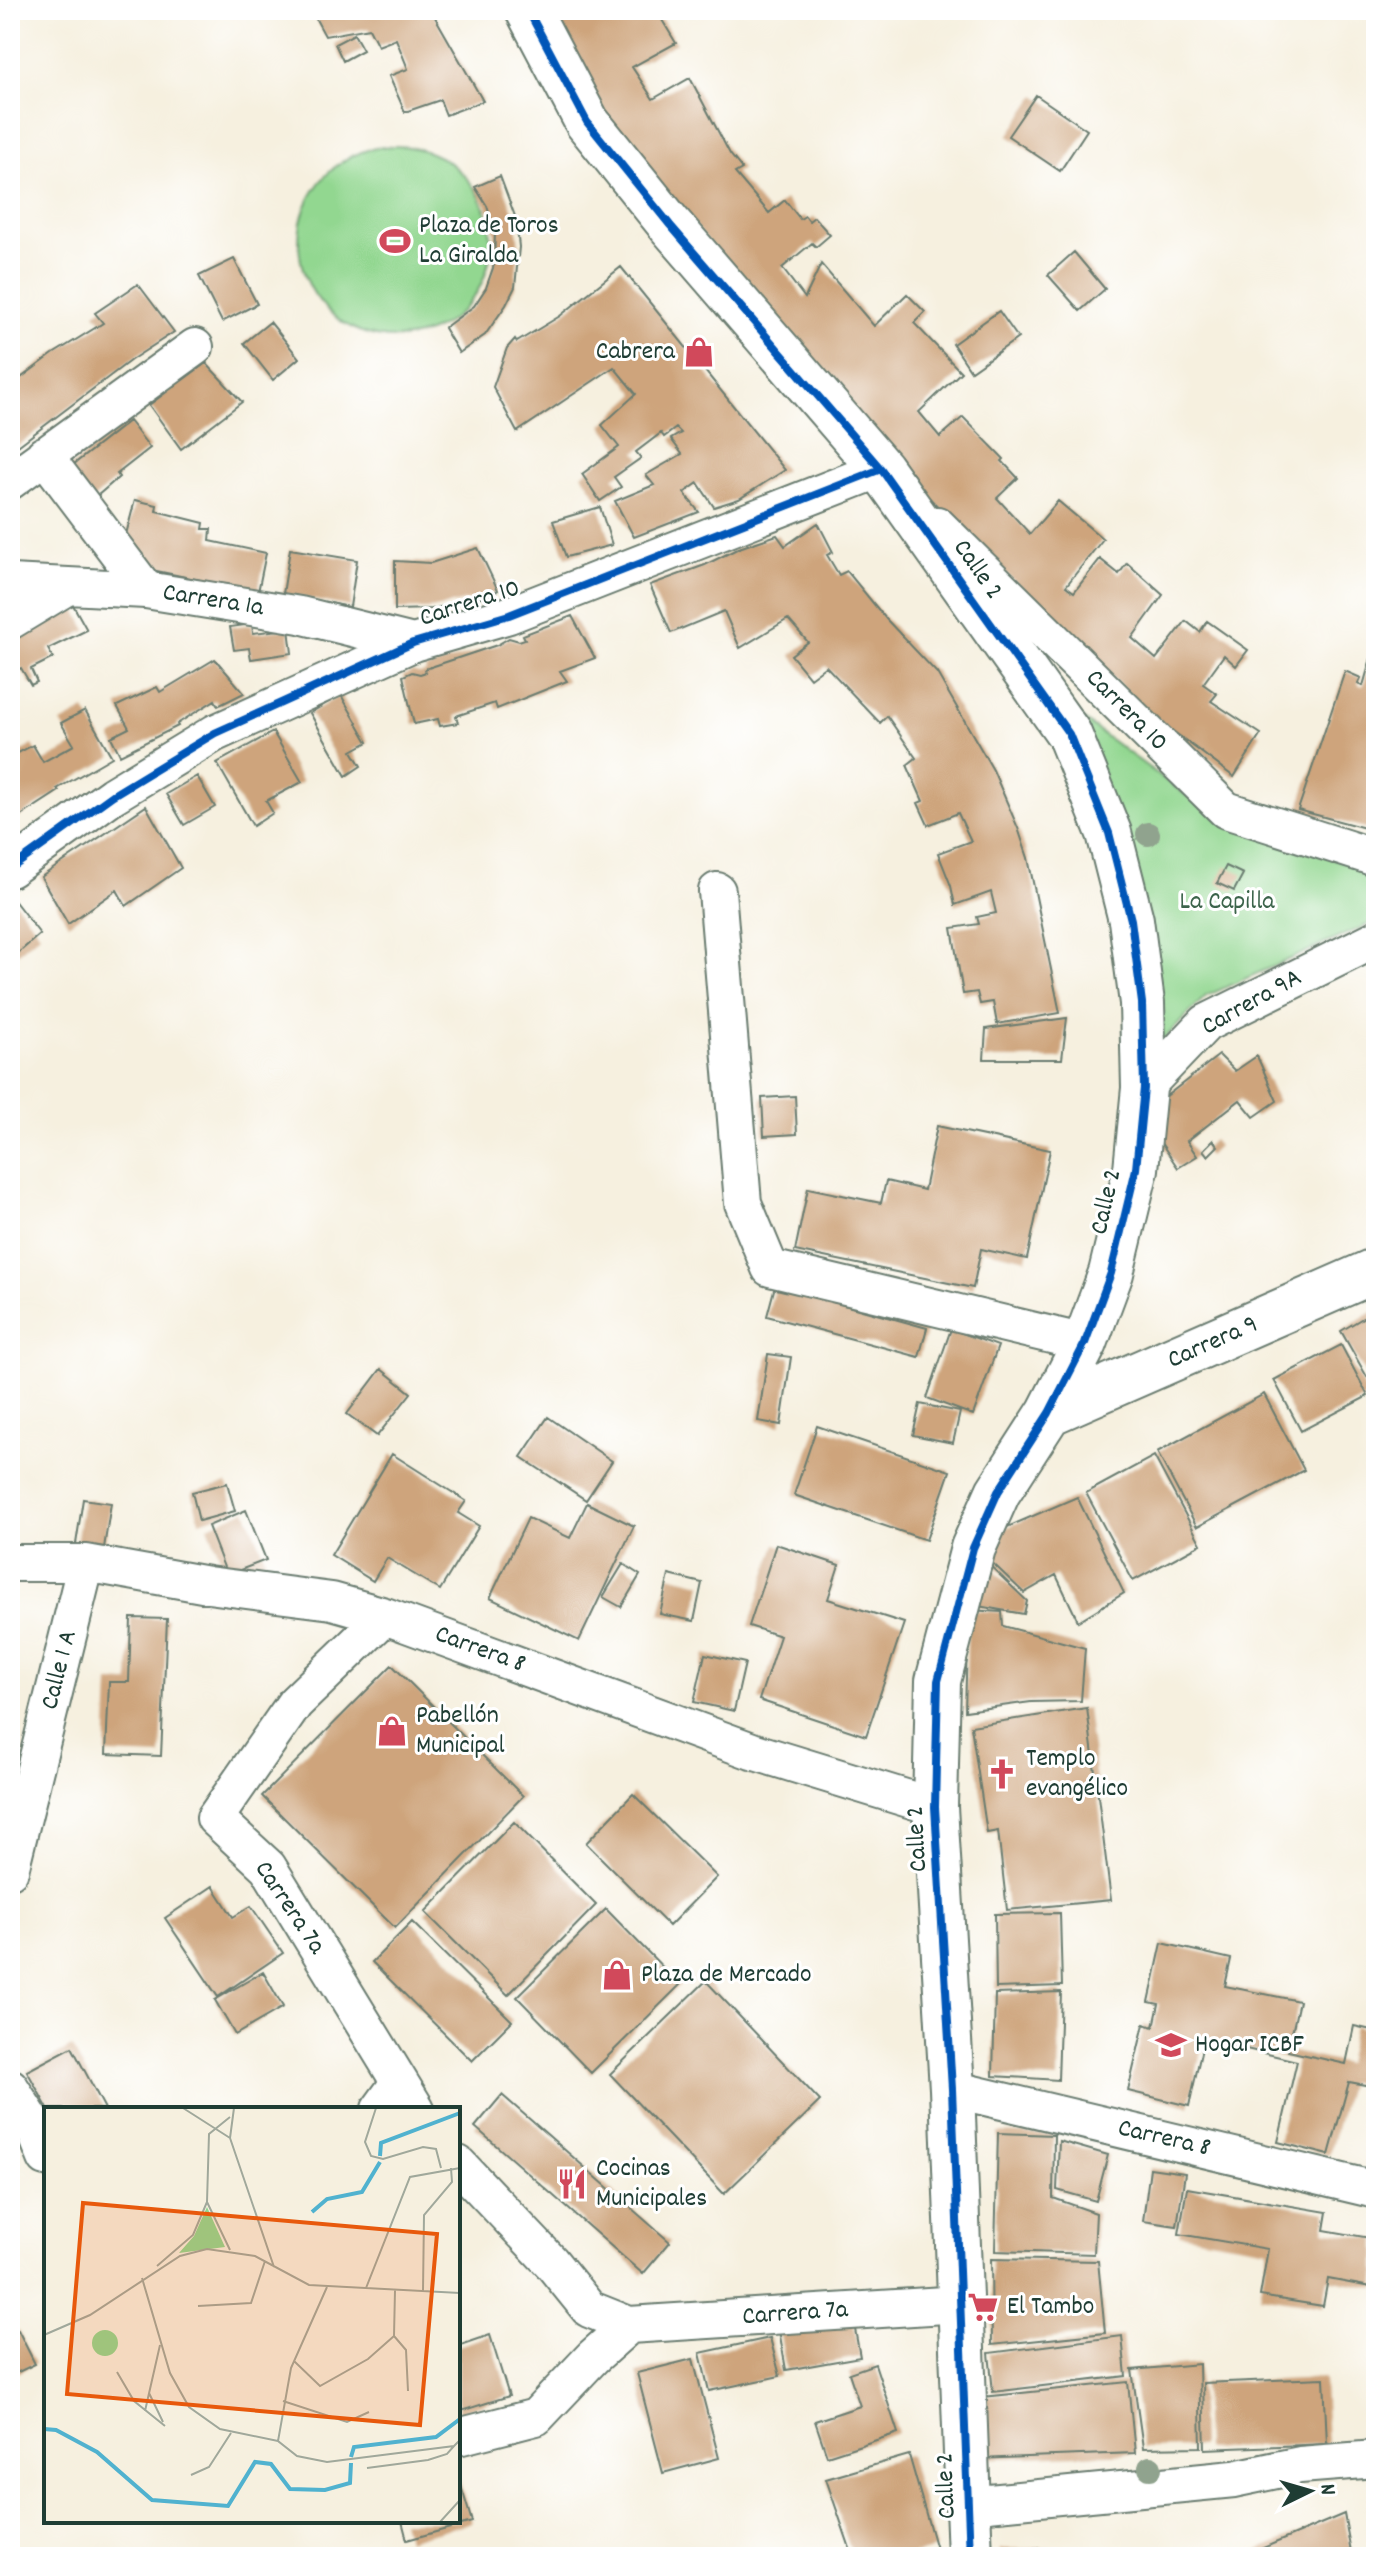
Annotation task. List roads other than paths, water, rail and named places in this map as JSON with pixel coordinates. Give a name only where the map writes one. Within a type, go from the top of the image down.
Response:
[{"type":"street","name":"Calle 2","points":[[528,10],[587,122],[670,225],[881,469],[1069,734],[1109,833],[1131,920],[1142,1003],[1144,1088],[1136,1169],[1111,1273],[1085,1343],[1049,1413],[998,1492],[973,1548],[938,1681],[935,1807],[952,2089],[970,2557]]},
{"type":"street","points":[[10,481],[195,347]]},
{"type":"street","points":[[44,455],[146,590]]},
{"type":"street","name":"Carrera 10","points":[[10,869],[113,795],[215,733],[413,643],[509,615],[881,469],[1226,810],[1376,858]]},
{"type":"street","name":"Carrera 1a","points":[[10,583],[146,590],[300,615],[413,643]]},
{"type":"street","points":[[10,621],[68,586]]},
{"type":"street","points":[[717,891],[743,1203],[770,1268],[1085,1343]]},
{"type":"street","name":"Carrera 9A","points":[[1144,1088],[1206,1023],[1376,939]]},
{"type":"street","name":"Carrera 9","points":[[1049,1413],[1376,1270]]},
{"type":"street","name":"Carrera 8","points":[[10,1563],[86,1563],[208,1585],[332,1601],[385,1616],[752,1751],[935,1807]]},
{"type":"street","name":"Calle 1 A","points":[[10,1870],[86,1563]]},
{"type":"street","name":"Carrera 7a","points":[[385,1616],[295,1703],[215,1818],[268,1867],[398,2100]]},
{"type":"street","points":[[10,2087],[31,2120],[44,2153]]},
{"type":"street","name":"Carrera 8","points":[[952,2089],[1376,2190]]},
{"type":"street","name":"Carrera 7a","points":[[460,2166],[551,2262],[589,2309],[629,2325],[960,2304]]},
{"type":"street","points":[[460,2436],[536,2417],[593,2357],[629,2325]]},
{"type":"street","points":[[968,2505],[1234,2479],[1300,2465],[1376,2459]]},
{"type":"place","name":"Plaza de Toros La Giralda","points":[[395,241]]},
{"type":"place","name":"Cabrera","points":[[699,352]]},
{"type":"place","name":"Pabellón Municipal","points":[[392,1731]]},
{"type":"place","name":"Templo evangélico","points":[[1002,1774]]},
{"type":"place","name":"Plaza de Mercado","points":[[617,1975]]},
{"type":"place","name":"Hogar ICBF","points":[[1171,2045]]},
{"type":"place","name":"Cocinas Municipales","points":[[572,2184]]},
{"type":"place","name":"El Tambo","points":[[983,2307]]},
{"type":"park label","name":"La Capilla","points":[[1227,902]]}]
